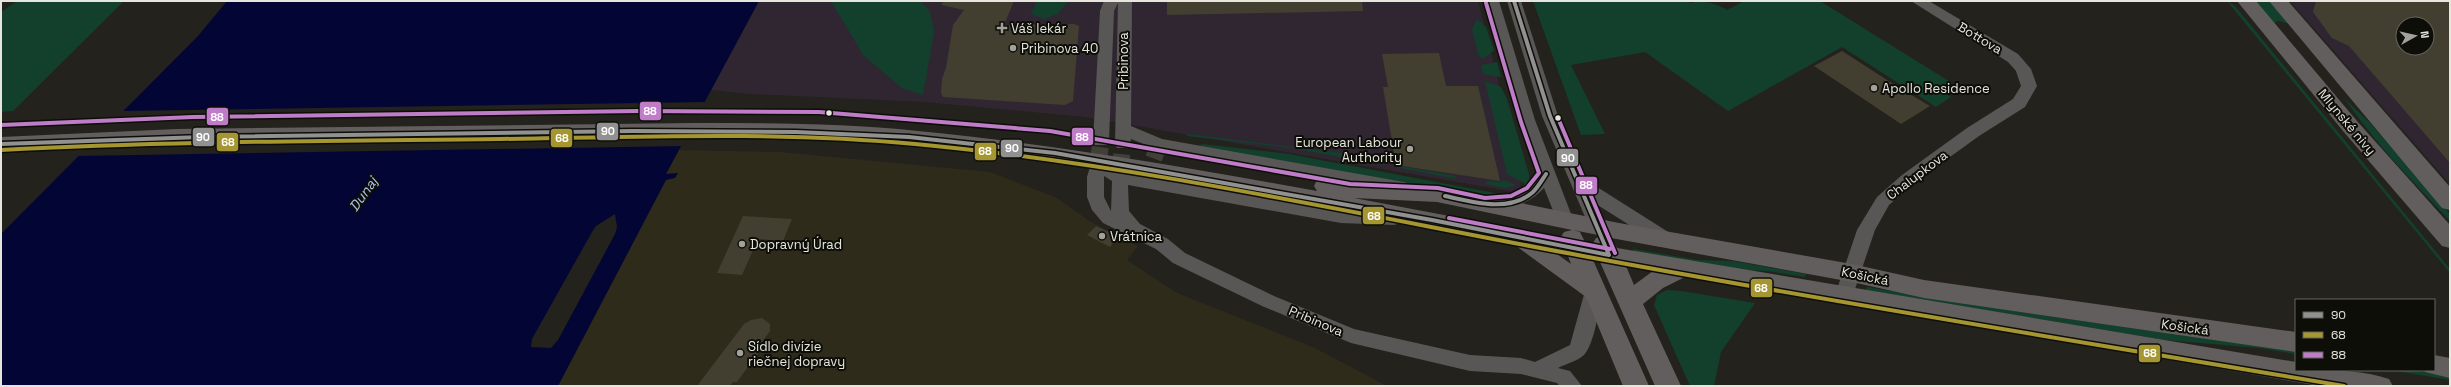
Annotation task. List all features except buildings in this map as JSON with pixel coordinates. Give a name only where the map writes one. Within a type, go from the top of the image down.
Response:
[{"type":"main road","name":"Mlynské nivy","points":[[2246,1],[2350,126],[2450,240]]},
{"type":"main road","name":"Mlynské nivy","points":[[2278,1],[2450,202]]},
{"type":"main road","points":[[1,131],[186,123],[795,117],[888,122],[1049,137],[1176,166]]},
{"type":"main road","points":[[1,144],[194,137],[640,131],[796,132],[909,137],[1176,166]]},
{"type":"main road","name":"Košická","points":[[1176,166],[1349,190],[1437,194],[1668,240],[1852,272],[1924,289],[2295,342]]},
{"type":"main road","name":"Košická","points":[[1176,166],[1576,249],[2380,386]]},
{"type":"main road","points":[[1564,219],[1636,386]]},
{"type":"main road","points":[[1597,226],[1668,386]]},
{"type":"main road","points":[[1521,238],[1543,257],[1559,265],[1594,291]]},
{"type":"main road","points":[[1630,302],[1649,283],[1660,276],[1686,268]]},
{"type":"main road","points":[[2435,366],[2450,368]]},
{"type":"street","name":"Pribinova","points":[[1101,141],[1107,11],[1111,1]]},
{"type":"street","name":"Pribinova","points":[[1124,137],[1123,47],[1125,1]]},
{"type":"street","points":[[1492,1],[1527,120],[1564,219]]},
{"type":"street","points":[[1514,1],[1550,116],[1597,226]]},
{"type":"street","name":"Bottova","points":[[1918,1],[2013,58],[2023,69],[2029,86]]},
{"type":"street","name":"Chalupkova","points":[[1844,295],[1866,230],[1883,201],[1908,178],[1973,132],[2019,103],[2029,86]]},
{"type":"street","name":"Košická","points":[[1124,137],[1437,194]]},
{"type":"street","points":[[1120,175],[1098,164],[1096,179],[1100,211],[1106,217],[1134,229]]},
{"type":"street","points":[[1485,204],[1513,202],[1531,193],[1546,174]]},
{"type":"street","name":"Pribinova","points":[[1120,175],[1120,213],[1134,229],[1162,244],[1179,258],[1227,282],[1351,336],[1470,363],[1521,366],[1564,377],[1572,386]]},
{"type":"street","name":"Košická","points":[[1120,175],[1341,217],[1432,220]]},
{"type":"street","points":[[1578,182],[1611,206],[1668,240]]},
{"type":"street","points":[[1536,370],[1577,350],[1582,340],[1594,291]]},
{"type":"shaded area","points":[[759,1],[1478,1],[1521,169],[1520,193],[1086,117],[925,102],[750,94],[711,90]]},
{"type":"shaded area","points":[[2290,1],[2450,1],[2450,184]]},
{"type":"shaded area","points":[[679,150],[780,152],[990,172],[1057,198],[1091,222],[1138,246],[1127,260],[1177,293],[1315,348],[1387,386],[558,386],[666,180],[675,178],[678,173],[666,174]]},
{"type":"green space","points":[[17,1],[124,1],[13,111],[1,112],[1,12]]},
{"type":"green space","points":[[831,1],[921,1],[930,12],[934,32],[923,95],[902,88],[864,56]]},
{"type":"green space","points":[[1036,1],[1068,1],[1059,12],[1060,13],[1044,19],[1032,14],[1031,10],[1034,9]]},
{"type":"green space","points":[[1533,1],[1687,1],[1690,3],[1709,3],[1727,10],[1744,1],[1820,1],[1952,83],[1940,90],[1951,97],[1936,107],[1842,47],[1728,111],[1645,52],[1571,65],[1605,134],[1581,135]]},
{"type":"green space","points":[[2227,1],[2235,6],[2450,269],[2450,273]]},
{"type":"green space","points":[[2253,1],[2272,1],[2291,24],[2278,21],[2275,23],[2275,26]]},
{"type":"green space","points":[[1477,19],[1486,27],[1494,50],[1485,58],[1479,57],[1472,29]]},
{"type":"green space","points":[[1497,62],[1501,77],[1483,74],[1481,65]]},
{"type":"green space","points":[[1485,81],[1501,87],[1507,99],[1529,174],[1529,186],[1507,174]]},
{"type":"green space","points":[[2344,98],[2370,123],[2450,214],[2450,221],[2368,131]]},
{"type":"green space","points":[[1187,134],[1367,156],[1368,159],[1384,162],[1384,165],[1291,148],[1187,136]]},
{"type":"green space","points":[[1202,144],[1289,154],[1510,196],[1492,196],[1314,168],[1199,147]]},
{"type":"green space","points":[[1395,165],[1456,176],[1456,179],[1396,167]]},
{"type":"green space","points":[[1504,180],[1516,185],[1505,188],[1485,184],[1488,181],[1500,182]]},
{"type":"green space","points":[[1633,249],[1698,260],[1733,261],[1806,274],[1805,277],[1767,271],[1737,270],[1634,253]]},
{"type":"green space","points":[[1867,287],[2053,317],[2224,339],[2295,351],[2295,354],[2259,348],[2164,340],[1866,290]]},
{"type":"green space","points":[[1667,290],[1755,303],[1721,352],[1714,386],[1690,386],[1654,305],[1657,295]]},
{"type":"green space","points":[[2396,371],[2418,371],[2450,376],[2450,380]]},
{"type":"water","name":"Dunaj","points":[[227,1],[759,1],[666,174],[678,173],[675,178],[666,180],[558,386],[1,386],[1,234],[198,36]]},
{"type":"pier","points":[[707,102],[684,146],[76,156],[121,111]]},
{"type":"pier","points":[[615,214],[617,227],[615,234],[558,340],[551,348],[531,347],[532,339],[592,232],[596,226]]},
{"type":"tunnel","points":[[1098,164],[1101,141]]},
{"type":"tunnel","points":[[1120,171],[1123,144]]},
{"type":"tunnel","points":[[1145,182],[1159,144]]},
{"type":"transit line","name":"90","points":[[1514,1],[1550,116],[1609,255]]},
{"type":"transit line","name":"88","points":[[1,125],[193,117],[640,111],[819,112],[1050,131],[1350,184],[1438,188],[1485,198],[1511,196],[1527,188],[1539,173],[1521,122],[1486,3]]},
{"type":"transit line","name":"88","points":[[1558,118],[1615,253]]},
{"type":"transit line","name":"90","points":[[1,144],[202,137],[633,131],[796,132],[909,137],[1055,153],[1432,220],[1609,255]]},
{"type":"transit line","name":"68","points":[[1,150],[126,144],[656,136],[811,137],[915,144],[999,153],[1083,165],[1250,192],[1678,273],[2344,386]]},
{"type":"transit line","name":"90","points":[[1445,196],[1489,204],[1511,203],[1530,194],[1546,174]]},
{"type":"transit line","name":"88","points":[[1449,218],[1610,249]]},
{"type":"place","name":"Váš lekár","points":[[1002,28]]},
{"type":"place","name":"Pribinova 40","points":[[1013,48]]},
{"type":"place","name":"Apollo Residence","points":[[1874,88]]},
{"type":"place","name":"European Labour Authority","points":[[1410,149]]},
{"type":"place","name":"Vrátnica","points":[[1102,236]]},
{"type":"place","name":"Dopravný Úrad","points":[[742,244]]},
{"type":"place","name":"Sídlo divízie riečnej dopravy","points":[[740,353]]}]
